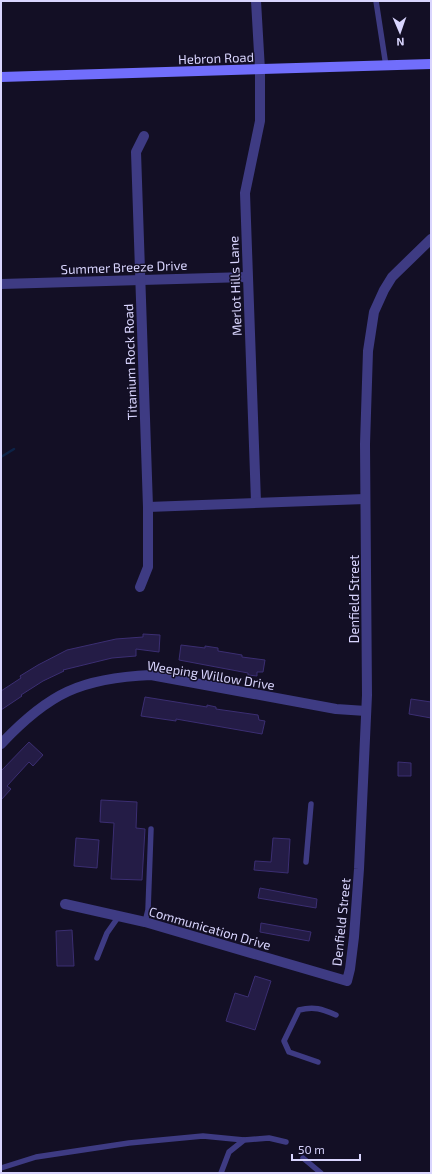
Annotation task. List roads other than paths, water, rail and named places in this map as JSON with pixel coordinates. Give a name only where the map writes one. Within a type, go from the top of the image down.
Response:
[{"type":"street","name":"Merlot Hills Lane","points":[[256,1],[260,70],[260,121],[245,193],[256,502]]},
{"type":"street","name":"Hebron Road","points":[[1,77],[431,64]]},
{"type":"street","name":"Titanium Rock Road","points":[[140,587],[148,567],[148,508],[136,152],[144,136]]},
{"type":"street","name":"Denfield Street","points":[[347,980],[353,952],[366,711],[367,570],[365,499],[368,358],[374,312],[377,303],[392,277],[431,239]]},
{"type":"street","name":"Summer Breeze Drive","points":[[1,284],[247,277]]},
{"type":"street","points":[[148,508],[256,502],[365,499]]},
{"type":"street","name":"Weeping Willow Drive","points":[[1,744],[32,713],[72,688],[108,678],[128,676],[151,675],[336,709],[366,711]]},
{"type":"street","name":"Communication Drive","points":[[65,904],[145,922],[347,980]]},
{"type":"lane","points":[[376,1],[386,66]]},
{"type":"lane","points":[[306,862],[311,804]]},
{"type":"lane","points":[[145,922],[148,910],[151,829]]},
{"type":"lane","points":[[97,958],[107,933],[119,916]]},
{"type":"lane","points":[[318,1062],[289,1052],[284,1041],[299,1010],[310,1007],[326,1010],[336,1015]]},
{"type":"lane","points":[[1,1168],[36,1157],[129,1144],[203,1136],[244,1140],[269,1138],[286,1142]]},
{"type":"lane","points":[[221,1173],[229,1152],[244,1140]]},
{"type":"lane","points":[[303,1158],[321,1173]]},
{"type":"waterway","points":[[1,457],[14,449]]}]
